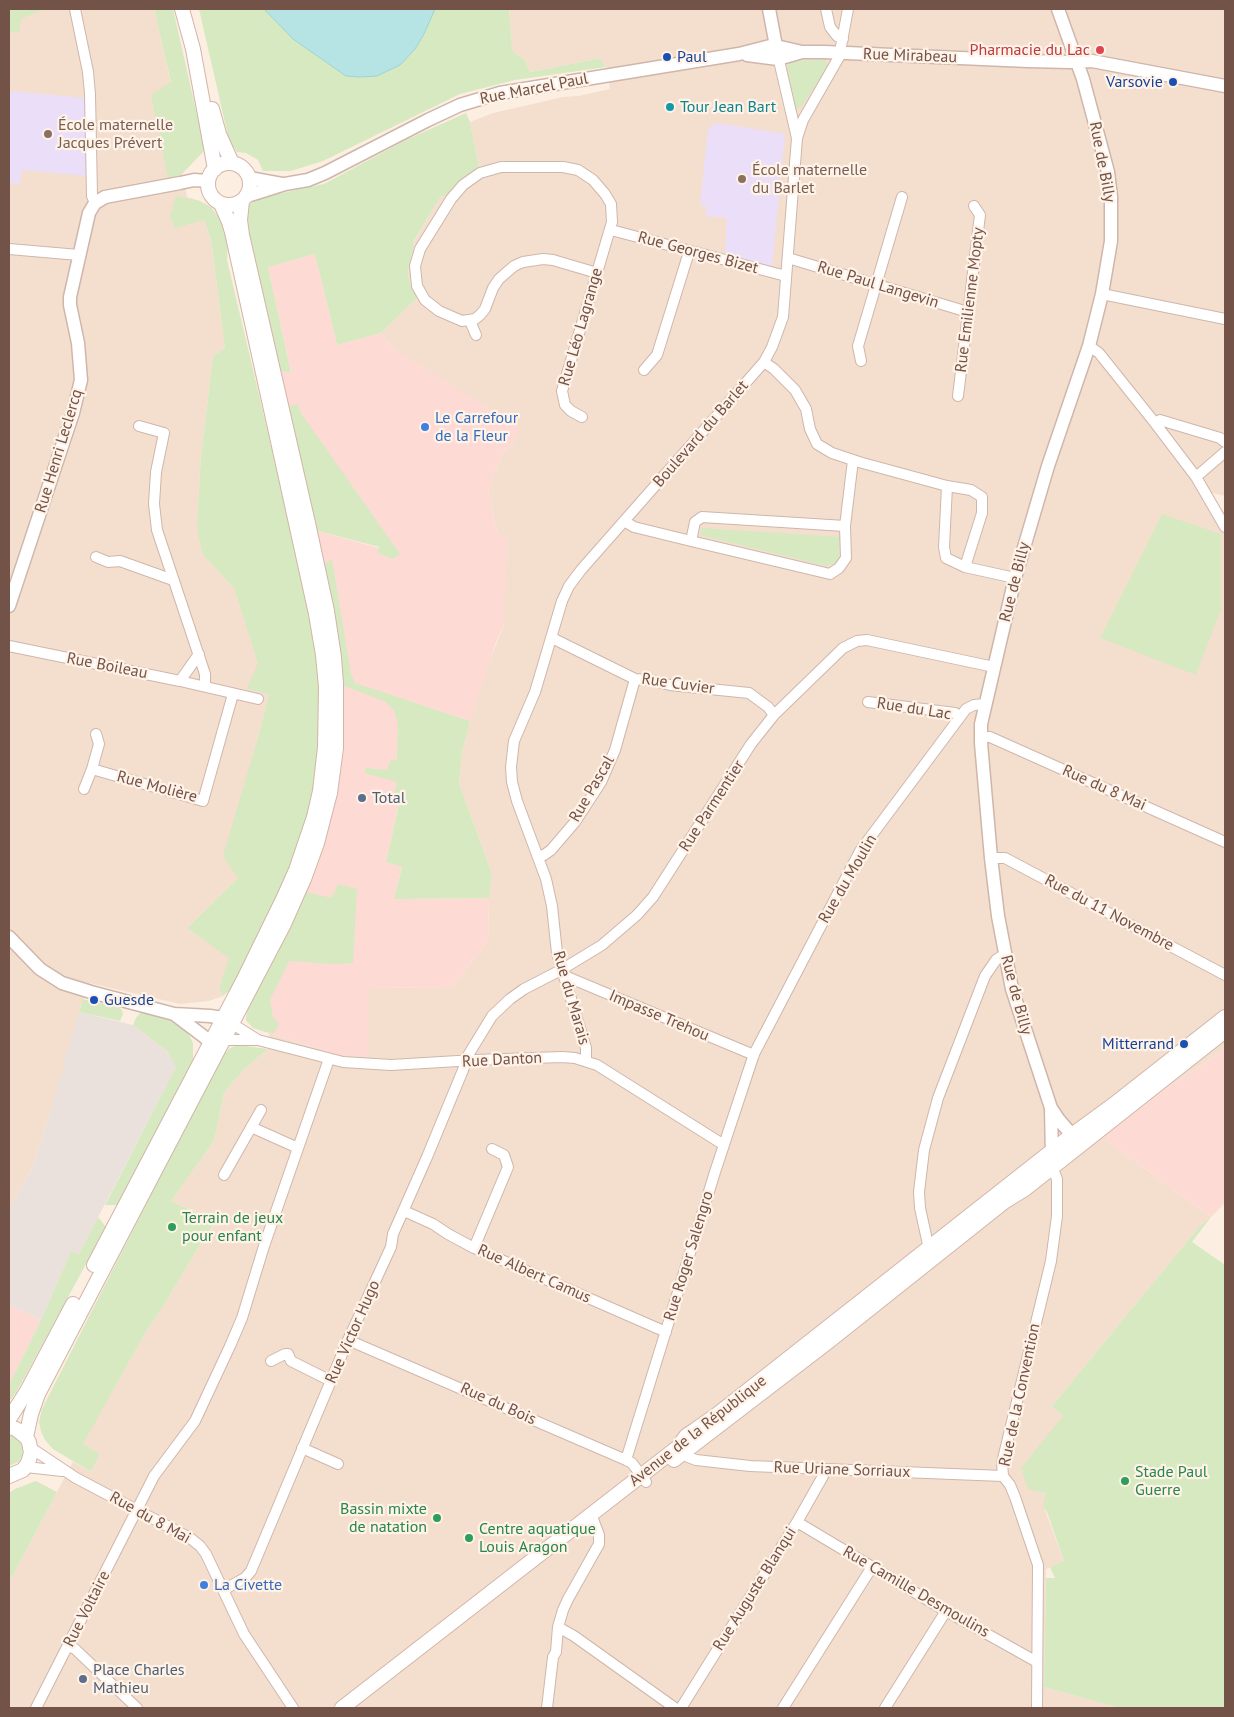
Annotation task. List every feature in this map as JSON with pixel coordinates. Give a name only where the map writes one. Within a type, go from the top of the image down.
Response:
[{"type":"main road","points":[[182,9],[192,50],[211,175],[208,188],[215,200],[221,204],[231,205],[244,198]]},
{"type":"main road","points":[[192,50],[204,78],[219,134],[232,163]]},
{"type":"main road","points":[[211,175],[226,164],[232,163],[243,168],[250,178],[250,187],[244,198],[240,220],[242,235],[327,611],[336,675],[336,748],[330,793],[317,843],[304,879],[284,924],[227,1021]]},
{"type":"main road","points":[[9,1477],[19,1473],[26,1467],[30,1458],[30,1414],[38,1394],[227,1021],[296,870],[314,817],[320,791],[325,747],[326,687],[323,655],[316,614],[229,222],[221,204]]},
{"type":"main road","name":"Avenue de la République","points":[[681,1450],[686,1436],[719,1413],[1225,1017]]},
{"type":"main road","name":"Avenue de la République","points":[[358,1708],[644,1478],[828,1342],[1004,1202],[1025,1189],[1225,1031]]},
{"type":"main road","points":[[9,1419],[27,1391],[217,1041]]},
{"type":"main road","points":[[9,1427],[16,1429],[29,1442]]},
{"type":"main road","name":"Avenue de la République","points":[[342,1708],[593,1518]]},
{"type":"street","points":[[75,9],[88,72],[92,196],[95,203],[105,197],[211,175]]},
{"type":"street","points":[[769,9],[777,52]]},
{"type":"street","points":[[826,9],[830,27],[837,36],[843,38]]},
{"type":"street","points":[[798,120],[841,52],[848,9]]},
{"type":"street","points":[[1058,9],[1078,62]]},
{"type":"street","name":"Rue Mirabeau","points":[[777,52],[841,52],[1078,62],[1092,61],[1225,86]]},
{"type":"street","name":"Rue Marcel Paul","points":[[244,198],[285,184],[308,180],[460,105],[500,93],[739,54],[777,52]]},
{"type":"street","name":"Boulevard du Barlet","points":[[538,856],[517,801],[512,782],[512,752],[514,740],[535,692],[562,601],[569,586],[581,570],[764,362],[772,347],[783,316],[798,120],[777,52]]},
{"type":"street","name":"Rue de Billy","points":[[1072,1135],[1051,1108],[1012,990],[990,858],[981,724],[1015,578],[1048,466],[1089,346],[1102,294],[1111,241],[1111,197],[1108,172],[1078,62]]},
{"type":"street","name":"Rue Léo Lagrange","points":[[470,321],[453,318],[430,305],[420,294],[415,276],[415,266],[420,249],[456,192],[480,173],[501,167],[563,167],[578,170],[593,180],[611,204],[611,230],[562,391],[565,406],[582,417]]},
{"type":"street","name":"Rue Marcel Paul","points":[[250,178],[285,184]]},
{"type":"street","points":[[861,362],[858,346],[902,197]]},
{"type":"street","name":"Rue Henri Leclercq","points":[[9,606],[73,413],[81,380],[78,343],[70,305],[74,276],[89,212],[95,203]]},
{"type":"street","name":"Rue Emilienne Mopty","points":[[958,396],[980,215],[974,206]]},
{"type":"street","name":"Rue Georges Bizet","points":[[611,230],[786,276]]},
{"type":"street","points":[[9,249],[80,254]]},
{"type":"street","points":[[644,370],[657,355],[689,252]]},
{"type":"street","name":"Rue Paul Langevin","points":[[788,258],[968,312]]},
{"type":"street","points":[[476,335],[470,321],[485,309],[499,279],[514,266],[523,262],[543,259],[553,260],[597,273]]},
{"type":"street","points":[[1102,294],[1225,319]]},
{"type":"street","points":[[1089,346],[1099,353],[1196,477],[1225,527]]},
{"type":"street","points":[[764,362],[795,390],[806,409],[810,428],[817,444],[832,453],[853,460],[947,486],[971,490],[982,497],[982,513],[965,567]]},
{"type":"street","points":[[1155,423],[1160,420],[1220,438],[1225,442]]},
{"type":"street","points":[[140,426],[164,433],[156,472],[154,504],[157,530],[199,654],[205,674],[205,686],[258,699]]},
{"type":"street","points":[[1196,477],[1225,452]]},
{"type":"street","points":[[624,522],[634,527],[830,574],[839,568],[846,558],[845,526],[853,460]]},
{"type":"street","points":[[947,486],[944,547],[946,558],[965,567],[1015,578]]},
{"type":"street","points":[[691,541],[695,522],[702,517],[845,526]]},
{"type":"street","points":[[96,557],[108,562],[120,561],[173,580]]},
{"type":"street","name":"Rue Cuvier","points":[[552,638],[636,679],[670,685],[749,693],[774,715]]},
{"type":"street","name":"Rue Parmentier","points":[[466,1061],[492,1016],[501,1007],[524,989],[563,973],[602,945],[637,915],[654,897],[751,744],[774,715],[843,648],[857,641],[878,641],[994,667]]},
{"type":"street","name":"Rue Boileau","points":[[9,646],[205,686]]},
{"type":"street","points":[[180,681],[199,654]]},
{"type":"street","name":"Rue Pascal","points":[[538,856],[544,855],[551,850],[575,822],[601,782],[615,750],[636,679]]},
{"type":"street","name":"Rue Molière","points":[[92,769],[203,802],[233,694]]},
{"type":"street","name":"Rue du Lac","points":[[868,702],[955,713],[960,716]]},
{"type":"street","name":"Rue du Moulin","points":[[754,1054],[860,851],[960,716],[974,705],[985,704]]},
{"type":"street","points":[[84,789],[99,744],[96,734]]},
{"type":"street","name":"Rue du 8 Mai","points":[[981,737],[990,737],[1225,842]]},
{"type":"street","name":"Rue du Marais","points":[[538,856],[546,879],[552,906],[557,953],[586,1048],[586,1061]]},
{"type":"street","name":"Rue du 11 Novembre","points":[[990,858],[1005,858],[1225,975]]},
{"type":"street","points":[[10,940],[40,969],[62,983],[96,994],[174,1014],[203,1015],[227,1021]]},
{"type":"street","points":[[929,1249],[920,1208],[919,1192],[924,1150],[938,1098],[985,976],[996,960],[1005,954]]},
{"type":"street","name":"Impasse Trehou","points":[[563,973],[754,1054]]},
{"type":"street","points":[[174,1014],[217,1041]]},
{"type":"street","name":"Rue Danton","points":[[227,1021],[258,1040],[343,1062],[391,1065],[562,1057],[586,1061],[597,1065],[724,1145]]},
{"type":"street","name":"Rue Danton","points":[[217,1041],[258,1040]]},
{"type":"street","name":"Rue Roger Salengro","points":[[626,1460],[715,1172],[754,1054]]},
{"type":"street","name":"Rue Voltaire","points":[[36,1708],[154,1476],[195,1421],[230,1346],[242,1318],[264,1246],[328,1059]]},
{"type":"street","name":"Rue Victor Hugo","points":[[223,1590],[245,1578],[251,1571],[348,1340],[391,1247],[393,1234],[466,1061]]},
{"type":"street","name":"Rue de Billy","points":[[1051,1108],[1052,1167]]},
{"type":"street","points":[[224,1175],[261,1110]]},
{"type":"street","points":[[251,1127],[298,1148]]},
{"type":"street","points":[[1066,1156],[1074,1142],[1072,1135]]},
{"type":"street","points":[[474,1248],[508,1167],[504,1155],[492,1149]]},
{"type":"street","name":"Rue de la Convention","points":[[1038,1708],[1038,1565],[1010,1484],[1003,1476],[1002,1464],[1051,1261],[1057,1216],[1057,1178],[1052,1167]]},
{"type":"street","name":"Rue Albert Camus","points":[[404,1211],[433,1224],[474,1248],[666,1332]]},
{"type":"street","name":"Rue du Bois","points":[[348,1340],[626,1460],[632,1463],[644,1478]]},
{"type":"street","points":[[271,1361],[284,1354],[288,1354],[291,1361],[331,1381]]},
{"type":"street","name":"Rue du 8 Mai","points":[[29,1442],[66,1472],[190,1538],[200,1546],[206,1554],[244,1634],[293,1708]]},
{"type":"street","points":[[302,1448],[338,1464]]},
{"type":"street","name":"Rue Uriane Sorriaux","points":[[681,1450],[688,1457],[696,1460],[750,1466],[1003,1476]]},
{"type":"street","name":"Rue du 8 Mai","points":[[26,1467],[56,1469],[66,1472]]},
{"type":"street","name":"Rue Auguste Blanqui","points":[[681,1708],[797,1522],[823,1476],[825,1469]]},
{"type":"street","points":[[547,1708],[558,1627],[568,1599],[599,1544],[599,1535],[593,1518]]},
{"type":"street","name":"Rue Camille Desmoulins","points":[[797,1522],[946,1611],[1037,1662]]},
{"type":"street","points":[[783,1708],[872,1567]]},
{"type":"street","points":[[885,1708],[946,1611]]},
{"type":"street","points":[[558,1627],[574,1636],[675,1708]]},
{"type":"street","points":[[69,1646],[75,1649],[136,1708]]},
{"type":"shaded area","points":[[9,9],[154,9],[181,127],[180,167],[187,197],[200,201],[201,212],[211,240],[225,348],[213,356],[201,456],[197,521],[203,555],[234,588],[269,694],[257,741],[238,878],[187,928],[230,958],[219,988],[223,996],[209,1001],[180,1004],[89,983],[33,1165],[9,1209]]},
{"type":"shaded area","points":[[509,9],[1225,9],[1225,496],[1212,493],[1225,515],[1225,1049],[1163,1091],[1105,1136],[1115,1147],[1211,1217],[1199,1227],[1052,1406],[1063,1416],[1044,1507],[1064,1562],[1046,1569],[1044,1687],[1120,1708],[9,1708],[9,1582],[73,1462],[91,1472],[100,1454],[82,1444],[145,1333],[216,1222],[171,1201],[214,1141],[224,1093],[244,1069],[268,1049],[269,1033],[338,1055],[368,988],[451,987],[488,942],[489,898],[492,874],[459,783],[462,753],[470,721],[483,678],[504,624],[497,532],[488,492],[501,456],[516,439],[394,349],[381,333],[417,298],[408,275],[414,247],[413,243],[441,196],[479,167],[470,122],[493,113],[563,97],[578,96],[610,89],[606,67],[600,58],[530,72],[524,59],[514,53],[512,49]]},
{"type":"shaded area","name":"École maternelle Jacques Prévert","points":[[9,91],[85,98],[89,176],[22,170],[20,184],[9,183]]},
{"type":"shaded area","name":"École maternelle du Barlet","points":[[716,123],[785,134],[772,265],[768,266],[725,255],[727,218],[705,216],[707,207],[700,205],[708,129]]},
{"type":"shaded area","points":[[315,254],[337,345],[381,333],[394,349],[517,426],[516,439],[501,456],[488,492],[497,532],[507,537],[504,624],[496,642],[470,721],[409,701],[404,780],[386,862],[402,866],[394,899],[489,898],[488,942],[451,987],[368,988],[368,1057],[338,1055],[253,1028],[246,1020],[315,530],[379,548],[393,559],[301,413],[298,405],[286,407],[277,370],[291,372],[268,267]]},
{"type":"shaded area","points":[[79,1012],[133,1025],[167,1051],[176,1067],[79,1254],[71,1251],[41,1320],[9,1305],[9,1209],[33,1165]]},
{"type":"shaded area","points":[[1225,1049],[1225,1203],[1211,1217],[1115,1147],[1104,1136],[1163,1091]]},
{"type":"shaded area","points":[[9,1305],[41,1320],[9,1385]]},
{"type":"green space","points":[[9,9],[44,9],[21,19],[19,33],[9,32]]},
{"type":"green space","points":[[154,9],[173,9],[205,150],[182,174],[168,178],[151,95],[171,82]]},
{"type":"green space","points":[[199,9],[509,9],[512,49],[514,53],[524,59],[530,72],[600,58],[606,67],[515,80],[460,94],[323,161],[291,171],[263,171],[258,160],[246,153],[237,152],[229,140]]},
{"type":"green space","points":[[825,59],[828,66],[801,107],[796,109],[786,69],[790,62]]},
{"type":"green space","points":[[466,113],[470,122],[479,167],[460,180],[446,195],[441,196],[413,242],[414,247],[408,275],[417,298],[381,333],[337,345],[315,254],[268,267],[291,373],[277,370],[244,220],[248,205],[264,197],[324,184],[406,140]]},
{"type":"green space","points":[[176,196],[200,201],[211,207],[220,219],[228,241],[227,260],[316,635],[323,695],[315,795],[293,868],[235,985],[223,996],[219,988],[229,958],[187,928],[238,878],[223,856],[269,694],[247,689],[258,663],[234,588],[203,555],[198,535],[197,521],[201,456],[213,356],[225,348],[211,240],[204,220],[175,228],[170,216]]},
{"type":"green space","points":[[298,404],[301,413],[400,554],[393,559],[377,553],[379,547],[315,530],[286,407]]},
{"type":"green space","points":[[1162,514],[1221,534],[1221,609],[1196,675],[1100,638]]},
{"type":"green space","points":[[702,528],[840,537],[839,560],[834,564],[826,566],[700,535]]},
{"type":"green space","points":[[332,559],[351,674],[355,683],[470,721],[462,753],[459,783],[492,874],[489,898],[394,899],[402,867],[386,862],[401,795],[394,793],[397,782],[364,773],[366,768],[387,770],[391,760],[397,760],[398,724],[394,711],[386,702],[342,685],[323,568]]},
{"type":"green space","points":[[338,884],[357,889],[353,963],[333,964],[289,961],[270,1000],[273,1017],[279,1024],[273,1034],[253,1028],[246,1020],[247,1009],[305,892],[332,898]]},
{"type":"green space","points":[[83,999],[118,1007],[122,1010],[123,1014],[120,1021],[79,1012]]},
{"type":"green space","points":[[141,1012],[172,1020],[186,1029],[193,1043],[193,1062],[118,1205],[105,1205],[176,1067],[167,1051],[133,1025]]},
{"type":"green space","points":[[238,1045],[268,1049],[244,1069],[224,1093],[214,1141],[171,1201],[216,1221],[145,1333],[83,1444],[100,1454],[91,1472],[53,1449],[45,1440],[39,1422],[42,1409],[221,1057],[230,1048]]},
{"type":"green space","points":[[98,1217],[106,1227],[17,1391],[9,1402],[9,1385],[41,1320],[71,1251],[79,1254]]},
{"type":"green space","name":"Stade Paul Guerre","points":[[1211,1217],[1192,1242],[1225,1265],[1225,1708],[1120,1708],[1044,1687],[1046,1578],[1055,1578],[1050,1567],[1064,1561],[1047,1512],[1043,1506],[1046,1493],[1028,1489],[1021,1468],[1063,1416],[1052,1406],[1199,1227]]},
{"type":"green space","points":[[9,1435],[16,1437],[20,1441],[23,1450],[18,1462],[9,1466]]},
{"type":"green space","points":[[36,1481],[57,1492],[9,1582],[9,1493]]},
{"type":"water","points":[[264,9],[435,9],[415,49],[400,65],[377,76],[360,77],[346,76],[293,39]]},
{"type":"place","name":"Pharmacie du Lac","points":[[1100,50]]},
{"type":"place","name":"Paul","points":[[667,57]]},
{"type":"place","name":"Varsovie","points":[[1173,82]]},
{"type":"place","name":"Tour Jean Bart","points":[[670,107]]},
{"type":"place","name":"École maternelle Jacques Prévert","points":[[48,134]]},
{"type":"place","name":"École maternelle du Barlet","points":[[742,179]]},
{"type":"place","name":"Le Carrefour de la Fleur","points":[[425,427]]},
{"type":"place","name":"Total","points":[[362,798]]},
{"type":"place","name":"Guesde","points":[[94,1000]]},
{"type":"place","name":"Mitterrand","points":[[1184,1044]]},
{"type":"place","name":"Terrain de jeux pour enfant","points":[[172,1227]]},
{"type":"place","name":"Stade Paul Guerre","points":[[1125,1481]]},
{"type":"place","name":"Bassin mixte de natation","points":[[437,1518]]},
{"type":"place","name":"Centre aquatique Louis Aragon","points":[[469,1538]]},
{"type":"place","name":"La Civette","points":[[204,1585]]},
{"type":"place","name":"Place Charles Mathieu","points":[[83,1679]]}]
